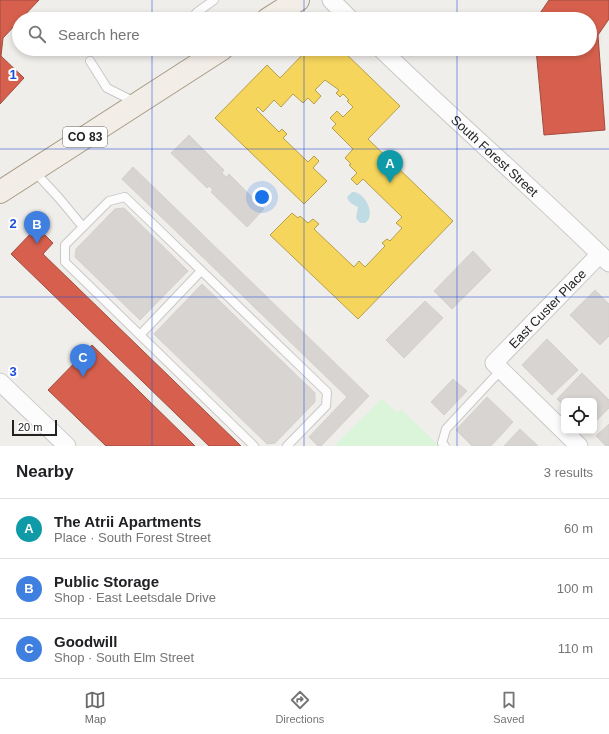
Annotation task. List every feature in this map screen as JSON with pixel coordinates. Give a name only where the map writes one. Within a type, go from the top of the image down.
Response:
[{"type":"main road","points":[[279,12],[298,0]]},
{"type":"main road","name":"CO 83","points":[[0,192],[210,56]]},
{"type":"street","points":[[331,0],[343,12]]},
{"type":"street","name":"South Forest Street","points":[[388,56],[606,260]]},
{"type":"street","name":"East Custer Place","points":[[497,366],[606,260]]},
{"type":"street","points":[[497,366],[580,446]]},
{"type":"street","points":[[0,382],[67,446]]},
{"type":"lane","points":[[197,12],[214,0]]},
{"type":"lane","points":[[90,61],[107,88],[137,103]]},
{"type":"lane","points":[[34,170],[83,227]]},
{"type":"lane","points":[[254,446],[64,262],[65,246],[109,200],[125,197],[327,392],[326,406],[287,446]]},
{"type":"lane","points":[[140,335],[201,271]]},
{"type":"lane","points":[[445,446],[442,443],[446,429],[497,366]]},
{"type":"green space","points":[[382,399],[397,413],[401,409],[439,446],[334,446]]},
{"type":"water","points":[[352,192],[361,195],[368,204],[370,215],[365,223],[360,223],[356,218],[358,207],[351,204],[347,197]]},
{"type":"building: Homes","points":[[301,56],[348,56],[400,106],[368,139],[453,221],[358,319],[270,235],[292,213],[298,218],[300,216],[308,223],[313,219],[319,224],[314,229],[354,267],[359,261],[365,267],[385,246],[382,243],[387,239],[390,241],[402,228],[396,223],[402,217],[363,179],[357,185],[351,179],[357,173],[349,165],[351,164],[345,158],[353,149],[332,128],[336,124],[330,118],[337,111],[343,117],[353,107],[347,101],[349,100],[343,94],[340,97],[336,93],[339,90],[325,80],[315,90],[321,96],[314,104],[308,98],[303,103],[293,94],[281,107],[274,100],[263,112],[258,107],[256,109],[279,132],[282,129],[287,134],[283,138],[308,162],[314,156],[319,161],[313,168],[327,181],[304,204],[215,118],[267,65],[280,78]]},
{"type":"building: Shops","points":[[0,0],[39,0],[28,12],[12,12],[12,28],[3,38],[1,56],[24,78],[0,104]]},
{"type":"building: Shops","points":[[549,0],[609,0],[609,19],[598,35],[605,130],[544,135],[537,56],[597,56],[597,12],[541,12]]},
{"type":"building: Shops","points":[[37,227],[53,243],[43,254],[241,446],[209,446],[11,254]]},
{"type":"building: Shops","points":[[92,345],[195,446],[106,446],[48,390]]},
{"type":"building: Other","points":[[189,135],[224,170],[222,173],[226,177],[229,174],[264,209],[247,227],[211,192],[213,190],[209,186],[207,188],[171,153]]},
{"type":"building: Other","points":[[133,167],[369,396],[321,446],[318,446],[309,437],[347,397],[122,179]]},
{"type":"building: Other","points":[[124,208],[188,271],[140,320],[75,257],[76,249],[115,209]]},
{"type":"building: Other","points":[[473,251],[491,270],[452,309],[434,291]]},
{"type":"building: Other","points":[[202,284],[315,393],[315,402],[275,443],[267,444],[154,334]]},
{"type":"building: Other","points":[[595,290],[609,304],[609,336],[600,345],[570,315]]},
{"type":"building: Other","points":[[425,301],[443,318],[404,358],[386,340]]},
{"type":"building: Other","points":[[547,339],[578,370],[552,395],[522,365]]},
{"type":"building: Other","points":[[582,373],[609,400],[609,408],[597,420],[597,398],[561,398],[561,403],[557,399]]},
{"type":"building: Other","points":[[453,379],[467,391],[444,415],[431,402]]},
{"type":"building: Other","points":[[487,397],[513,422],[491,446],[472,446],[456,430]]},
{"type":"building: Other","points":[[609,424],[609,446],[606,446],[596,436]]},
{"type":"building: Other","points":[[520,429],[538,446],[504,446]]},
{"type":"place","name":"The Atrii Apartments","points":[[390,183]]},
{"type":"place","name":"Public Storage","points":[[37,244]]},
{"type":"place","name":"Goodwill","points":[[83,377]]}]
